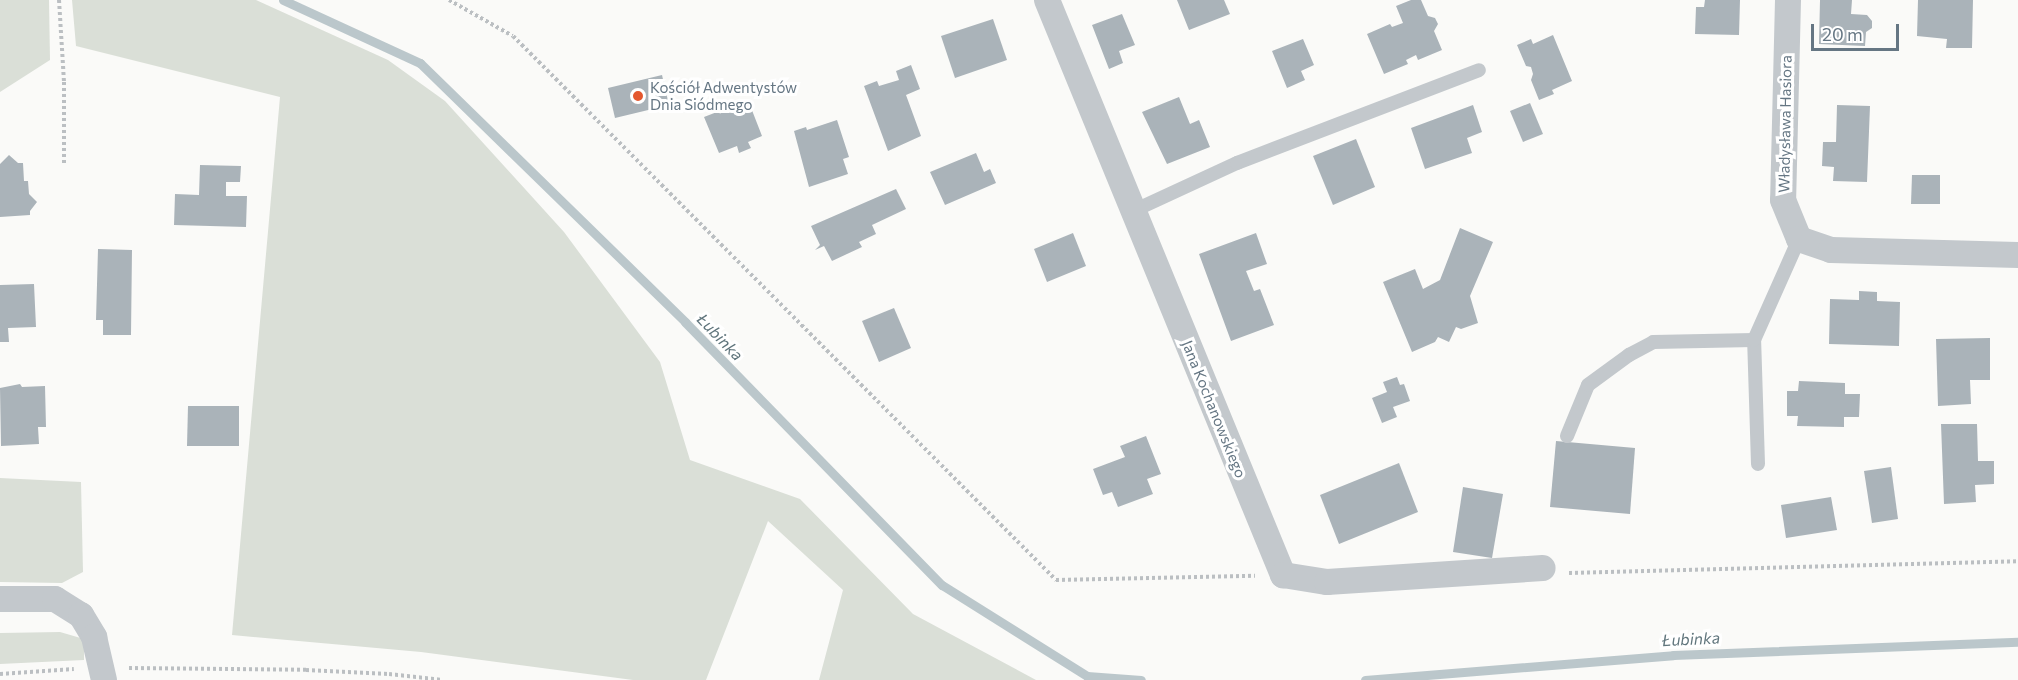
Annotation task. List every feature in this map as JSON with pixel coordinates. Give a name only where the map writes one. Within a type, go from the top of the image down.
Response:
[{"type":"street","name":"Jana Kochanowskiego","points":[[1047,0],[1282,575]]},
{"type":"street","name":"Władysława Hasiora","points":[[1788,0],[1783,200],[1799,239]]},
{"type":"street","points":[[1799,239],[1832,250],[2018,255]]},
{"type":"street","points":[[1282,575],[1327,582],[1555,571]]},
{"type":"street","points":[[0,598],[55,599],[81,615],[94,637],[103,674]]},
{"type":"lane","points":[[1133,211],[1237,163],[1479,70]]},
{"type":"lane","points":[[1758,464],[1754,340],[1799,239]]},
{"type":"lane","points":[[1567,436],[1588,385],[1629,355],[1653,342],[1754,340]]},
{"type":"path","points":[[59,0],[64,82],[64,163]]},
{"type":"path","points":[[449,0],[513,36],[1056,580],[1282,575]]},
{"type":"path","points":[[1555,571],[2018,561]]},
{"type":"path","points":[[0,674],[306,670],[389,674],[443,680]]},
{"type":"shaded area","points":[[0,0],[49,0],[50,60],[0,92]]},
{"type":"shaded area","points":[[72,0],[256,0],[388,60],[445,101],[564,232],[660,362],[690,460],[800,499],[913,614],[1036,680],[819,680],[843,590],[768,521],[706,680],[633,680],[421,652],[232,635],[280,97],[76,46]]},
{"type":"shaded area","points":[[0,478],[81,482],[83,572],[62,583],[0,582]]},
{"type":"shaded area","points":[[60,632],[84,639],[84,660],[0,664],[0,633]]},
{"type":"building","points":[[1177,0],[1224,0],[1230,14],[1189,30]]},
{"type":"building","points":[[1411,0],[1421,0],[1428,16],[1435,18],[1438,24],[1434,31],[1442,50],[1418,60],[1416,55],[1406,60],[1408,64],[1384,74],[1367,34],[1390,24],[1392,27],[1403,23],[1396,6]]},
{"type":"building","points":[[1705,0],[1740,0],[1739,35],[1695,34],[1696,7],[1704,7]]},
{"type":"building","points":[[1820,0],[1852,0],[1851,14],[1867,15],[1872,21],[1872,28],[1866,32],[1865,46],[1819,44]]},
{"type":"building","points":[[1918,0],[1973,0],[1972,48],[1946,48],[1947,39],[1917,36]]},
{"type":"building","points":[[1122,14],[1135,45],[1119,51],[1123,63],[1109,69],[1092,25]]},
{"type":"building","points":[[993,19],[1007,60],[955,78],[941,36]]},
{"type":"building","points":[[1553,35],[1572,81],[1552,90],[1554,94],[1539,100],[1531,80],[1533,74],[1531,67],[1526,66],[1517,45],[1531,39],[1533,44]]},
{"type":"building","points":[[1303,39],[1314,65],[1301,71],[1305,80],[1287,88],[1272,51]]},
{"type":"building","points":[[911,65],[920,89],[906,95],[921,136],[888,151],[864,86],[877,81],[879,86],[899,80],[896,71]]},
{"type":"building","name":"Kościół Adwentystów Dnia Siódmego","points":[[662,75],[669,105],[615,118],[608,88]]},
{"type":"building","points":[[1179,97],[1190,124],[1199,120],[1210,147],[1167,164],[1142,112]]},
{"type":"building","points":[[748,100],[762,136],[748,142],[751,148],[739,153],[737,146],[719,153],[704,117]]},
{"type":"building","points":[[1530,103],[1543,134],[1523,142],[1510,111]]},
{"type":"building","points":[[1473,105],[1482,132],[1467,138],[1472,153],[1425,169],[1411,128]]},
{"type":"building","points":[[1837,105],[1870,106],[1867,182],[1833,181],[1834,167],[1822,166],[1823,142],[1836,142]]},
{"type":"building","points":[[837,120],[849,157],[843,159],[848,174],[809,187],[794,131],[806,127],[807,130]]},
{"type":"building","points":[[1356,139],[1375,187],[1333,205],[1313,156]]},
{"type":"building","points":[[976,153],[984,172],[990,169],[996,183],[945,205],[930,172]]},
{"type":"building","points":[[9,155],[18,163],[23,163],[24,181],[28,181],[29,194],[37,202],[30,211],[30,215],[0,217],[0,164]]},
{"type":"building","points":[[200,165],[241,166],[240,182],[226,182],[226,196],[247,196],[246,227],[174,225],[175,194],[199,195]]},
{"type":"building","points":[[1912,175],[1940,175],[1940,204],[1911,204]]},
{"type":"building","points":[[896,189],[906,209],[872,225],[876,234],[859,242],[862,247],[832,261],[824,246],[815,250],[820,245],[811,226]]},
{"type":"building","points":[[1460,228],[1493,242],[1470,296],[1478,323],[1461,329],[1456,327],[1449,342],[1438,337],[1435,342],[1412,352],[1383,282],[1415,269],[1423,289],[1440,280]]},
{"type":"building","points":[[1073,233],[1086,266],[1047,282],[1034,249]]},
{"type":"building","points":[[1256,233],[1267,264],[1246,271],[1254,291],[1260,289],[1274,325],[1231,341],[1199,254]]},
{"type":"building","points":[[98,249],[132,250],[131,335],[103,335],[103,320],[96,320]]},
{"type":"building","points":[[34,284],[36,327],[8,328],[9,342],[0,342],[0,285]]},
{"type":"building","points":[[1859,291],[1877,292],[1877,301],[1900,302],[1899,346],[1829,344],[1830,299],[1859,300]]},
{"type":"building","points":[[894,308],[911,348],[879,362],[862,321]]},
{"type":"building","points":[[1990,338],[1990,380],[1970,380],[1971,404],[1938,406],[1936,339]]},
{"type":"building","points":[[1397,377],[1400,385],[1404,384],[1410,401],[1393,407],[1397,417],[1382,423],[1372,398],[1387,392],[1383,382]]},
{"type":"building","points":[[1799,381],[1845,383],[1845,394],[1860,394],[1859,417],[1844,417],[1844,427],[1797,426],[1798,416],[1787,416],[1787,391],[1798,391]]},
{"type":"building","points":[[20,384],[22,387],[45,386],[46,427],[38,427],[39,444],[1,446],[0,388]]},
{"type":"building","points":[[188,406],[239,406],[239,446],[187,446]]},
{"type":"building","points":[[1941,424],[1977,424],[1978,461],[1994,461],[1994,484],[1975,485],[1976,502],[1944,504]]},
{"type":"building","points":[[1146,436],[1161,474],[1147,479],[1153,494],[1118,507],[1112,492],[1103,495],[1093,469],[1125,457],[1120,446]]},
{"type":"building","points":[[1556,441],[1635,448],[1630,514],[1550,507]]},
{"type":"building","points":[[1399,463],[1418,512],[1339,544],[1320,495]]},
{"type":"building","points":[[1891,467],[1898,519],[1872,523],[1864,471]]},
{"type":"building","points":[[1463,487],[1503,494],[1492,558],[1453,552]]},
{"type":"building","points":[[1831,497],[1837,530],[1786,538],[1781,505]]},
{"type":"waterway","name":"Łubinka","points":[[283,0],[420,63],[685,322],[942,585],[1087,676],[1141,680]]},
{"type":"waterway","name":"Łubinka","points":[[1365,680],[1673,655],[2018,642]]},
{"type":"place","name":"Kościół Adwentystów Dnia Siódmego","points":[[638,96]]}]
